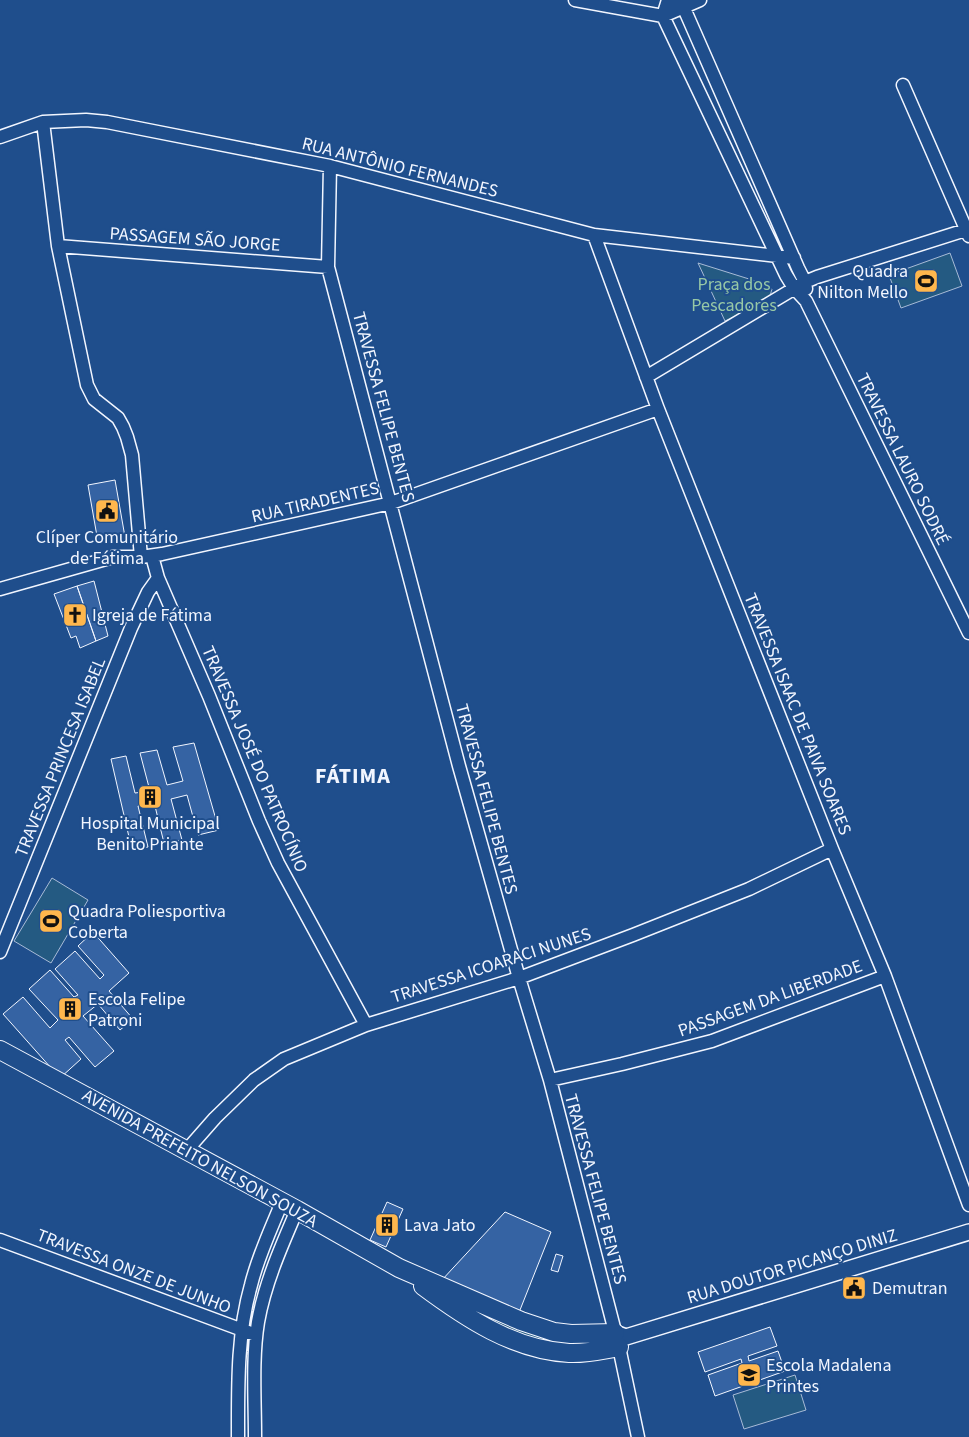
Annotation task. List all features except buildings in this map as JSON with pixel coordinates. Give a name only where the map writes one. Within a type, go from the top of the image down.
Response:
[{"type":"main road","name":"AVENIDA PREFEITO NELSON SOUZA","points":[[0,1050],[290,1206],[399,1268],[455,1310],[503,1336],[547,1350],[569,1353],[587,1353],[620,1339]]},
{"type":"street","points":[[576,0],[663,16]]},
{"type":"street","points":[[663,16],[675,2],[700,0]]},
{"type":"street","name":"TRAVESSA LAURO SODRÉ","points":[[675,2],[794,258],[799,285],[806,301],[969,633]]},
{"type":"street","points":[[663,16],[786,275],[799,285]]},
{"type":"street","points":[[646,377],[799,285],[826,274],[968,232],[903,85]]},
{"type":"street","name":"RUA ANTÔNIO FERNANDES","points":[[0,138],[43,122],[86,120],[107,122],[330,166],[594,235],[794,258]]},
{"type":"street","name":"TRAVESSA JOSÉ DO PATROCÍNIO","points":[[43,122],[58,246],[90,394],[118,418],[123,427],[132,455],[147,556],[209,696],[258,821],[278,863],[366,1025]]},
{"type":"street","name":"TRAVESSA FELIPE BENTES","points":[[330,166],[328,267],[459,766],[550,1080],[620,1339],[638,1437]]},
{"type":"street","name":"TRAVESSA ISAAC DE PAIVA SOARES","points":[[594,235],[658,409],[832,849],[885,976],[969,1205]]},
{"type":"street","name":"PASSAGEM SÃO JORGE","points":[[58,246],[328,267]]},
{"type":"street","name":"RUA TIRADENTES","points":[[0,589],[113,557],[147,556],[391,503],[658,409]]},
{"type":"street","name":"TRAVESSA PRINCESA ISABEL","points":[[0,952],[131,628],[148,592],[158,578]]},
{"type":"street","name":"TRAVESSA ICOARACI NUNES","points":[[186,1151],[215,1118],[254,1080],[284,1059],[366,1025],[519,978],[633,935],[750,890],[832,849]]},
{"type":"street","name":"PASSAGEM DA LIBERDADE","points":[[550,1080],[712,1041],[885,976]]},
{"type":"street","points":[[238,1437],[239,1354],[251,1284],[290,1206]]},
{"type":"street","points":[[255,1437],[256,1336],[267,1286],[282,1245],[290,1206]]},
{"type":"street","name":"RUA DOUTOR PICANÇO DINIZ","points":[[620,1339],[969,1232]]},
{"type":"street","name":"TRAVESSA ONZE DE JUNHO","points":[[0,1240],[256,1336]]},
{"type":"green space","name":"Quadra Nilton Mello","points":[[950,253],[962,286],[901,308],[889,275]]},
{"type":"green space","name":"Praça dos Pescadores","points":[[698,263],[765,284],[772,289],[770,295],[761,303],[725,321]]},
{"type":"green space","name":"Quadra Poliesportiva Coberta","points":[[52,878],[88,900],[51,963],[14,941]]},
{"type":"green space","points":[[438,1288],[476,1311],[507,1325],[582,1342],[583,1344],[560,1346],[493,1328]]},
{"type":"green space","points":[[795,1375],[806,1410],[744,1429],[733,1395]]},
{"type":"place","name":"Quadra Nilton Mello","points":[[926,281]]},
{"type":"place","name":"Clíper Comunitário de Fátima","points":[[107,511]]},
{"type":"place","name":"Igreja de Fátima","points":[[75,615]]},
{"type":"place","name":"Hospital Municipal Benito Priante","points":[[150,797]]},
{"type":"place","name":"Quadra Poliesportiva Coberta","points":[[51,921]]},
{"type":"place","name":"Escola Felipe Patroni","points":[[70,1009]]},
{"type":"place","name":"Lava Jato","points":[[387,1225]]},
{"type":"place","name":"Demutran","points":[[854,1288]]},
{"type":"place","name":"Escola Madalena Printes","points":[[749,1375]]},
{"type":"district","name":"FÁTIMA","points":[[353,775]]}]
